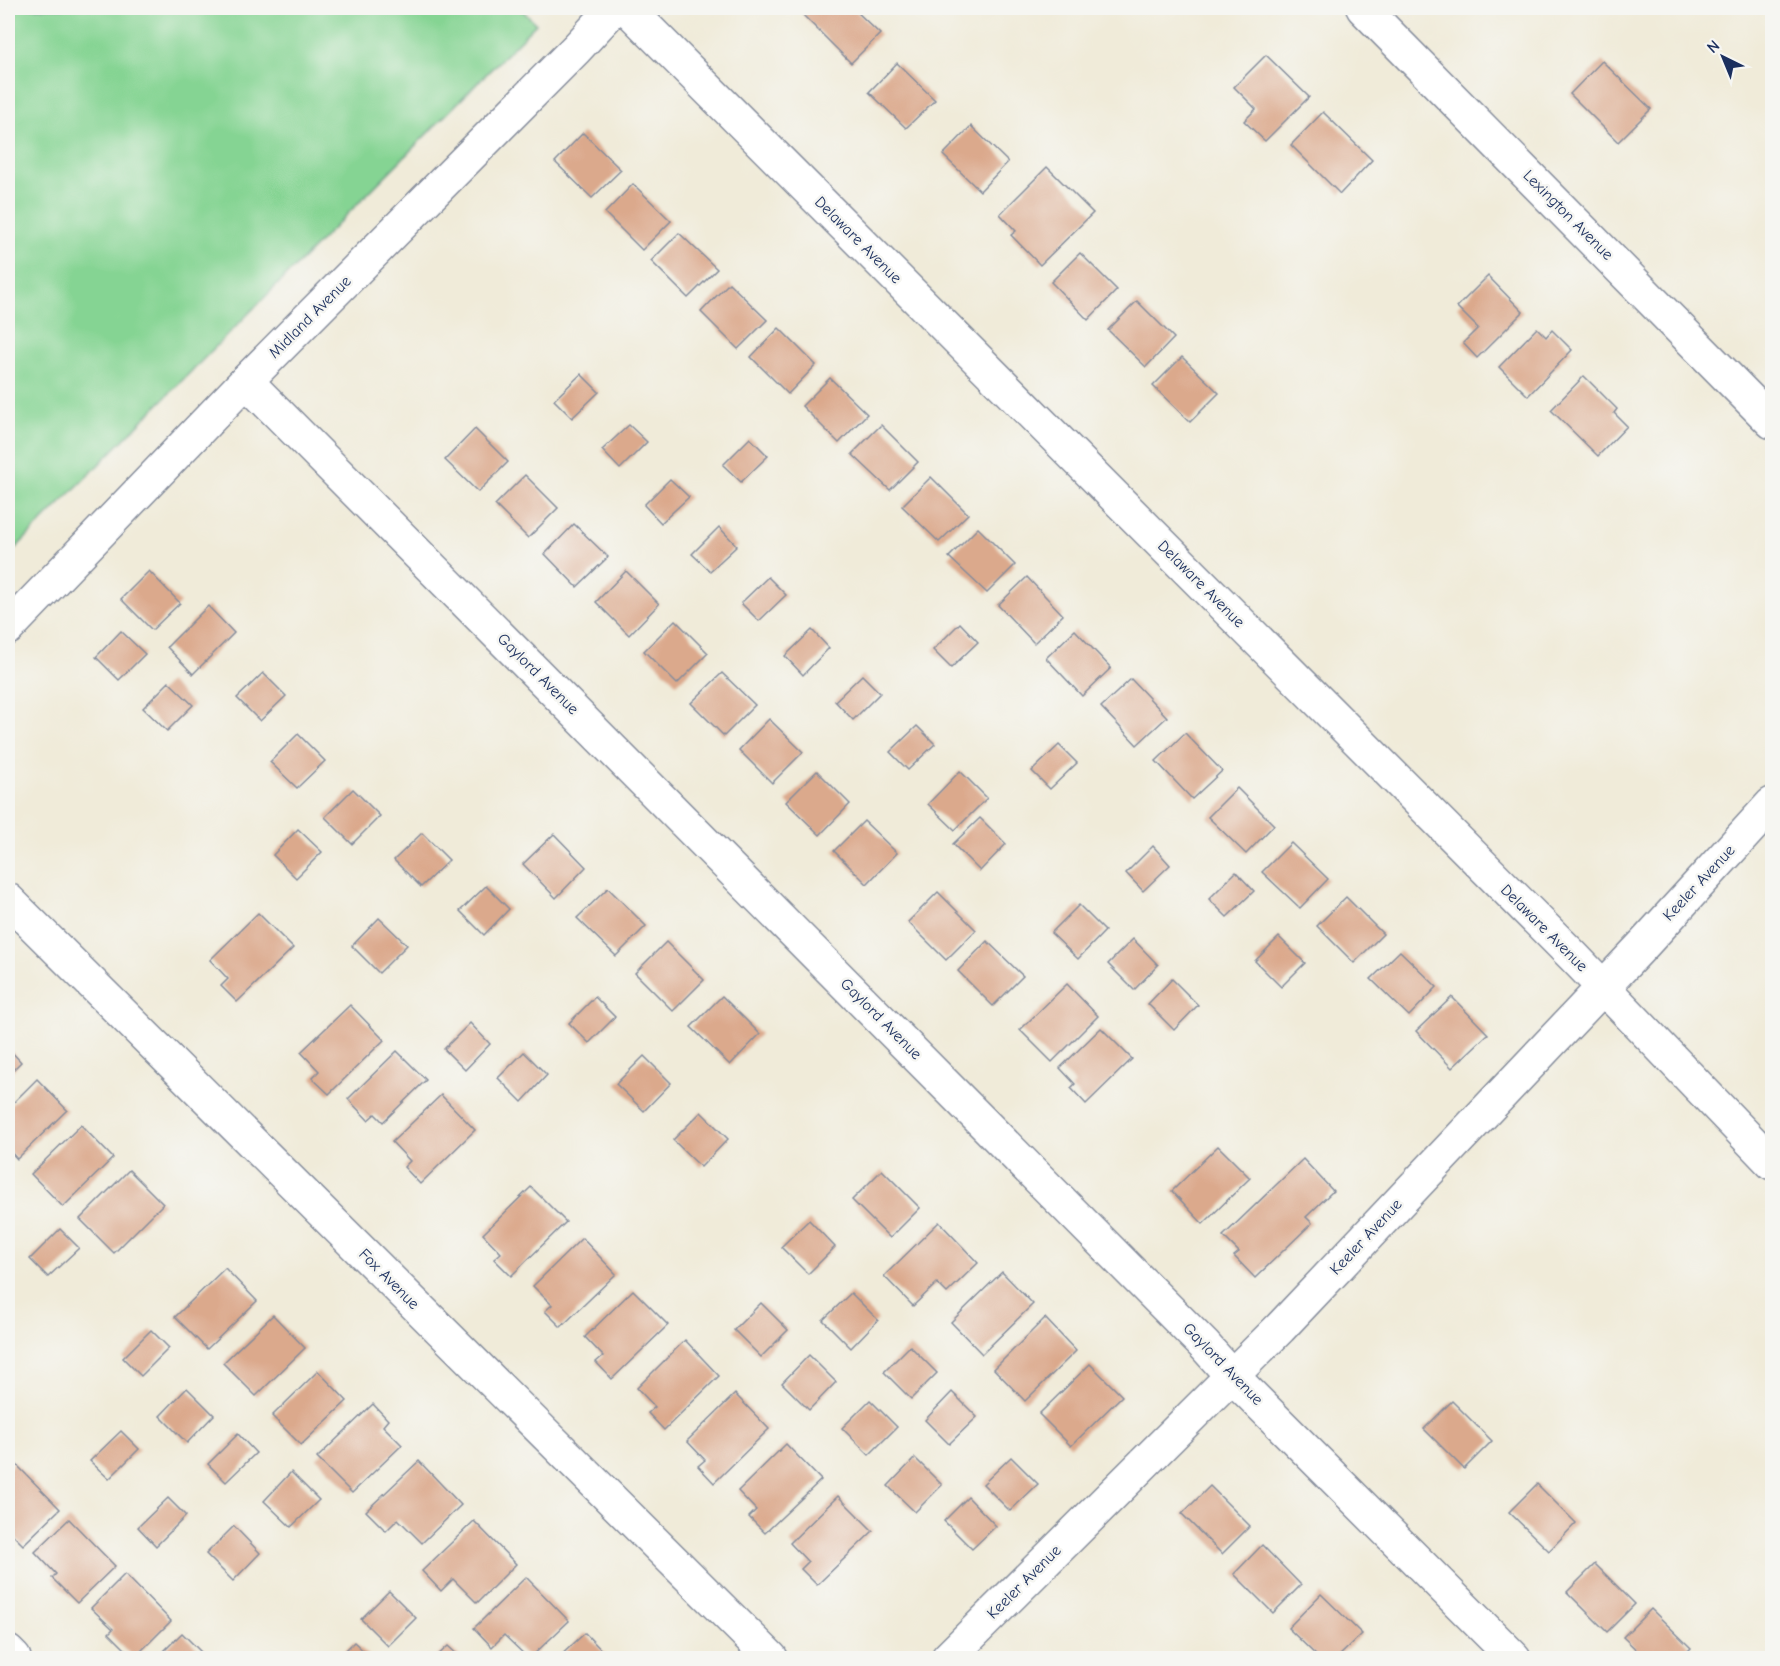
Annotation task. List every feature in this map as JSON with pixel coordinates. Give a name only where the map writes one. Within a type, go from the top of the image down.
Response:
[{"type":"street","name":"Midland Avenue","points":[[8,628],[246,381],[614,8]]},
{"type":"street","name":"Delaware Avenue","points":[[627,8],[1603,987],[1773,1163]]},
{"type":"street","name":"Lexington Avenue","points":[[1363,8],[1773,422]]},
{"type":"street","name":"Gaylord Avenue","points":[[246,381],[1514,1659]]},
{"type":"street","name":"Keeler Avenue","points":[[948,1659],[1280,1328],[1773,804]]},
{"type":"street","name":"Fox Avenue","points":[[8,900],[771,1659]]},
{"type":"street","points":[[8,1652],[14,1659]]},
{"type":"green space","points":[[8,8],[520,8],[536,24],[8,556]]},
{"type":"building","points":[[811,8],[853,8],[880,34],[851,63],[803,15]]},
{"type":"building","points":[[1266,55],[1309,97],[1265,141],[1244,121],[1256,109],[1234,87]]},
{"type":"building","points":[[1602,61],[1651,109],[1618,142],[1570,94]]},
{"type":"building","points":[[897,63],[935,100],[906,128],[869,92]]},
{"type":"building","points":[[1323,112],[1372,160],[1340,194],[1291,145]]},
{"type":"building","points":[[971,126],[1008,162],[980,191],[943,155]]},
{"type":"building","points":[[583,133],[621,170],[592,198],[555,162]]},
{"type":"building","points":[[1047,167],[1093,213],[1040,265],[1011,235],[1016,231],[1000,214]]},
{"type":"building","points":[[633,184],[671,221],[642,250],[605,213]]},
{"type":"building","points":[[679,233],[717,269],[688,298],[651,261]]},
{"type":"building","points":[[1080,253],[1117,290],[1088,320],[1051,282]]},
{"type":"building","points":[[1488,276],[1523,312],[1477,358],[1463,343],[1478,328],[1457,307]]},
{"type":"building","points":[[729,283],[767,320],[738,349],[701,312]]},
{"type":"building","points":[[1137,301],[1174,338],[1146,367],[1108,330]]},
{"type":"building","points":[[779,328],[816,365],[788,394],[751,357]]},
{"type":"building","points":[[1537,328],[1546,337],[1552,330],[1572,350],[1528,396],[1499,367]]},
{"type":"building","points":[[1182,357],[1219,393],[1190,422],[1153,386]]},
{"type":"building","points":[[581,374],[599,392],[572,418],[554,400]]},
{"type":"building","points":[[1584,376],[1617,409],[1614,413],[1627,426],[1598,456],[1551,410]]},
{"type":"building","points":[[830,378],[867,414],[839,443],[802,406]]},
{"type":"building","points":[[629,425],[647,442],[620,469],[602,450]]},
{"type":"building","points":[[881,425],[918,462],[890,490],[852,454]]},
{"type":"building","points":[[475,429],[508,462],[478,492],[445,460]]},
{"type":"building","points":[[750,438],[768,456],[741,482],[723,465]]},
{"type":"building","points":[[525,475],[558,508],[528,538],[495,505]]},
{"type":"building","points":[[931,477],[968,514],[939,542],[902,506]]},
{"type":"building","points":[[670,479],[689,497],[661,523],[644,505]]},
{"type":"building","points":[[574,524],[608,557],[577,587],[545,554]]},
{"type":"building","points":[[719,527],[737,546],[710,571],[692,554]]},
{"type":"building","points":[[978,528],[1015,565],[987,593],[949,557]]},
{"type":"building","points":[[149,571],[180,603],[152,630],[121,599]]},
{"type":"building","points":[[626,571],[659,604],[629,635],[596,602]]},
{"type":"building","points":[[768,577],[786,595],[759,621],[741,603]]},
{"type":"building","points":[[1027,577],[1063,615],[1034,643],[998,605]]},
{"type":"building","points":[[208,606],[234,633],[193,674],[167,647]]},
{"type":"building","points":[[675,620],[708,653],[677,684],[644,651]]},
{"type":"building","points":[[960,623],[978,642],[951,668],[933,650]]},
{"type":"building","points":[[812,630],[829,648],[803,675],[785,656]]},
{"type":"building","points":[[1075,630],[1111,668],[1082,696],[1046,658]]},
{"type":"building","points":[[121,631],[145,654],[119,680],[96,657]]},
{"type":"building","points":[[263,673],[286,696],[260,721],[237,698]]},
{"type":"building","points":[[722,673],[755,705],[724,736],[691,703]]},
{"type":"building","points":[[862,675],[880,693],[853,720],[835,701]]},
{"type":"building","points":[[1131,679],[1167,717],[1137,745],[1101,707]]},
{"type":"building","points":[[169,682],[193,705],[167,731],[143,708]]},
{"type":"building","points":[[769,719],[803,752],[772,783],[739,750]]},
{"type":"building","points":[[917,726],[935,744],[908,770],[890,752]]},
{"type":"building","points":[[1185,733],[1222,771],[1192,799],[1156,761]]},
{"type":"building","points":[[298,734],[325,761],[297,788],[270,762]]},
{"type":"building","points":[[1059,745],[1077,763],[1050,789],[1032,771]]},
{"type":"building","points":[[817,771],[850,804],[820,835],[786,802]]},
{"type":"building","points":[[960,771],[987,798],[955,830],[928,804]]},
{"type":"building","points":[[1237,788],[1274,825],[1246,854],[1208,817]]},
{"type":"building","points":[[353,789],[380,816],[352,844],[325,817]]},
{"type":"building","points":[[980,818],[1006,844],[980,871],[953,844]]},
{"type":"building","points":[[864,821],[897,853],[867,884],[834,851]]},
{"type":"building","points":[[298,829],[322,852],[296,878],[273,855]]},
{"type":"building","points":[[422,833],[449,860],[421,887],[394,860]]},
{"type":"building","points":[[554,834],[586,867],[556,898],[523,864]]},
{"type":"building","points":[[1291,843],[1328,879],[1300,908],[1262,872]]},
{"type":"building","points":[[1153,846],[1170,865],[1143,891],[1126,873]]},
{"type":"building","points":[[1236,872],[1254,891],[1227,917],[1209,899]]},
{"type":"building","points":[[486,886],[509,909],[484,935],[460,911]]},
{"type":"building","points":[[608,888],[646,926],[616,956],[577,918]]},
{"type":"building","points":[[938,892],[976,930],[946,960],[908,922]]},
{"type":"building","points":[[1346,897],[1383,934],[1354,963],[1317,926]]},
{"type":"building","points":[[1079,905],[1105,931],[1078,959],[1051,933]]},
{"type":"building","points":[[258,913],[293,948],[237,1002],[221,986],[228,979],[210,960]]},
{"type":"building","points":[[379,918],[407,945],[379,973],[352,946]]},
{"type":"building","points":[[1279,937],[1305,963],[1281,987],[1255,961]]},
{"type":"building","points":[[1133,939],[1158,965],[1134,990],[1108,964]]},
{"type":"building","points":[[987,941],[1023,976],[993,1006],[958,971]]},
{"type":"building","points":[[666,942],[704,980],[673,1011],[635,973]]},
{"type":"building","points":[[1400,951],[1437,987],[1409,1016],[1371,979]]},
{"type":"building","points":[[1172,979],[1198,1005],[1174,1030],[1148,1004]]},
{"type":"building","points":[[1067,984],[1098,1016],[1052,1062],[1020,1030]]},
{"type":"building","points":[[722,996],[760,1034],[730,1065],[691,1027]]},
{"type":"building","points":[[595,997],[615,1017],[589,1043],[569,1023]]},
{"type":"building","points":[[1452,997],[1488,1034],[1452,1068],[1416,1031]]},
{"type":"building","points":[[350,1005],[384,1040],[329,1094],[312,1078],[319,1071],[301,1052]]},
{"type":"building","points":[[470,1023],[490,1044],[465,1070],[444,1049]]},
{"type":"building","points":[[1101,1028],[1132,1059],[1086,1104],[1071,1088],[1075,1084],[1060,1068]]},
{"type":"building","points":[[8,1048],[21,1062],[8,1075]]},
{"type":"building","points":[[397,1051],[426,1080],[383,1122],[375,1114],[368,1120],[348,1099]]},
{"type":"building","points":[[524,1052],[547,1075],[522,1102],[498,1078]]},
{"type":"building","points":[[644,1056],[671,1083],[644,1111],[616,1084]]},
{"type":"building","points":[[37,1079],[67,1110],[17,1159],[8,1149],[8,1108]]},
{"type":"building","points":[[441,1095],[475,1130],[420,1184],[404,1167],[410,1161],[392,1142]]},
{"type":"building","points":[[701,1112],[728,1139],[701,1167],[673,1140]]},
{"type":"building","points":[[81,1125],[113,1158],[63,1207],[31,1174]]},
{"type":"building","points":[[1218,1146],[1250,1178],[1203,1224],[1172,1191]]},
{"type":"building","points":[[1303,1159],[1333,1191],[1306,1217],[1312,1223],[1255,1278],[1234,1256],[1239,1252],[1223,1236]]},
{"type":"building","points":[[129,1170],[163,1204],[114,1253],[80,1219]]},
{"type":"building","points":[[882,1170],[920,1208],[890,1238],[852,1200]]},
{"type":"building","points":[[531,1187],[566,1222],[511,1276],[494,1259],[501,1253],[483,1234]]},
{"type":"building","points":[[809,1220],[835,1247],[808,1274],[781,1247]]},
{"type":"building","points":[[939,1222],[978,1263],[947,1293],[937,1283],[913,1306],[884,1276]]},
{"type":"building","points":[[60,1229],[79,1248],[48,1277],[30,1259]]},
{"type":"building","points":[[582,1238],[616,1274],[561,1327],[545,1311],[552,1305],[533,1286]]},
{"type":"building","points":[[225,1268],[257,1301],[207,1349],[175,1317]]},
{"type":"building","points":[[1002,1272],[1033,1304],[982,1354],[951,1322]]},
{"type":"building","points":[[633,1290],[668,1325],[612,1379],[596,1362],[603,1356],[585,1337]]},
{"type":"building","points":[[851,1293],[878,1320],[851,1348],[823,1320]]},
{"type":"building","points":[[761,1303],[788,1330],[761,1357],[734,1330]]},
{"type":"building","points":[[273,1315],[305,1348],[256,1396],[223,1363]]},
{"type":"building","points":[[1045,1318],[1076,1351],[1025,1401],[994,1369]]},
{"type":"building","points":[[151,1330],[169,1348],[141,1376],[123,1358]]},
{"type":"building","points":[[685,1340],[719,1376],[664,1430],[648,1413],[655,1407],[637,1388]]},
{"type":"building","points":[[910,1346],[937,1373],[911,1399],[884,1372]]},
{"type":"building","points":[[809,1355],[836,1382],[809,1410],[782,1383]]},
{"type":"building","points":[[1090,1364],[1122,1396],[1071,1446],[1039,1414]]},
{"type":"building","points":[[318,1371],[347,1401],[301,1445],[272,1416]]},
{"type":"building","points":[[187,1388],[214,1415],[187,1443],[160,1416]]},
{"type":"building","points":[[952,1392],[977,1417],[949,1444],[925,1420]]},
{"type":"building","points":[[735,1394],[769,1429],[714,1483],[698,1466],[705,1460],[687,1441]]},
{"type":"building","points":[[870,1400],[897,1427],[869,1455],[842,1428]]},
{"type":"building","points":[[1452,1401],[1492,1441],[1464,1469],[1424,1429]]},
{"type":"building","points":[[373,1404],[388,1420],[383,1426],[402,1445],[352,1493],[317,1458]]},
{"type":"building","points":[[121,1431],[139,1449],[109,1479],[90,1461]]},
{"type":"building","points":[[238,1434],[256,1453],[226,1482],[208,1464]]},
{"type":"building","points":[[786,1444],[821,1480],[765,1533],[749,1517],[756,1510],[738,1491]]},
{"type":"building","points":[[1011,1457],[1038,1484],[1010,1511],[983,1484]]},
{"type":"building","points":[[915,1458],[942,1485],[915,1512],[888,1486]]},
{"type":"building","points":[[419,1461],[461,1505],[422,1543],[398,1519],[386,1531],[366,1511]]},
{"type":"building","points":[[14,1462],[60,1509],[23,1545],[8,1530],[8,1469]]},
{"type":"building","points":[[291,1472],[319,1500],[291,1527],[264,1501]]},
{"type":"building","points":[[1537,1484],[1576,1523],[1549,1551],[1509,1512]]},
{"type":"building","points":[[1210,1486],[1250,1526],[1222,1554],[1182,1514]]},
{"type":"building","points":[[838,1496],[873,1531],[817,1585],[801,1569],[808,1562],[790,1543]]},
{"type":"building","points":[[968,1497],[996,1526],[972,1549],[944,1521]]},
{"type":"building","points":[[168,1498],[186,1516],[156,1546],[138,1527]]},
{"type":"building","points":[[69,1519],[115,1566],[77,1603],[52,1578],[56,1574],[35,1552]]},
{"type":"building","points":[[474,1521],[516,1564],[477,1603],[453,1579],[441,1591],[422,1571]]},
{"type":"building","points":[[234,1526],[260,1553],[233,1581],[206,1554]]},
{"type":"building","points":[[1262,1545],[1301,1585],[1273,1613],[1234,1574]]},
{"type":"building","points":[[1595,1564],[1635,1604],[1607,1632],[1567,1592]]},
{"type":"building","points":[[125,1574],[171,1621],[134,1658],[109,1633],[113,1629],[91,1608]]},
{"type":"building","points":[[526,1577],[569,1621],[530,1658],[504,1635],[492,1647],[474,1628]]},
{"type":"building","points":[[389,1591],[416,1618],[388,1646],[361,1619]]},
{"type":"building","points":[[1321,1594],[1362,1634],[1337,1658],[1319,1658],[1288,1628]]},
{"type":"building","points":[[1651,1609],[1691,1648],[1681,1658],[1645,1658],[1623,1637]]},
{"type":"building","points":[[182,1633],[207,1658],[157,1658]]},
{"type":"building","points":[[585,1633],[609,1658],[558,1658]]},
{"type":"building","points":[[354,1642],[371,1658],[338,1658]]},
{"type":"building","points":[[448,1646],[461,1658],[435,1658]]}]
